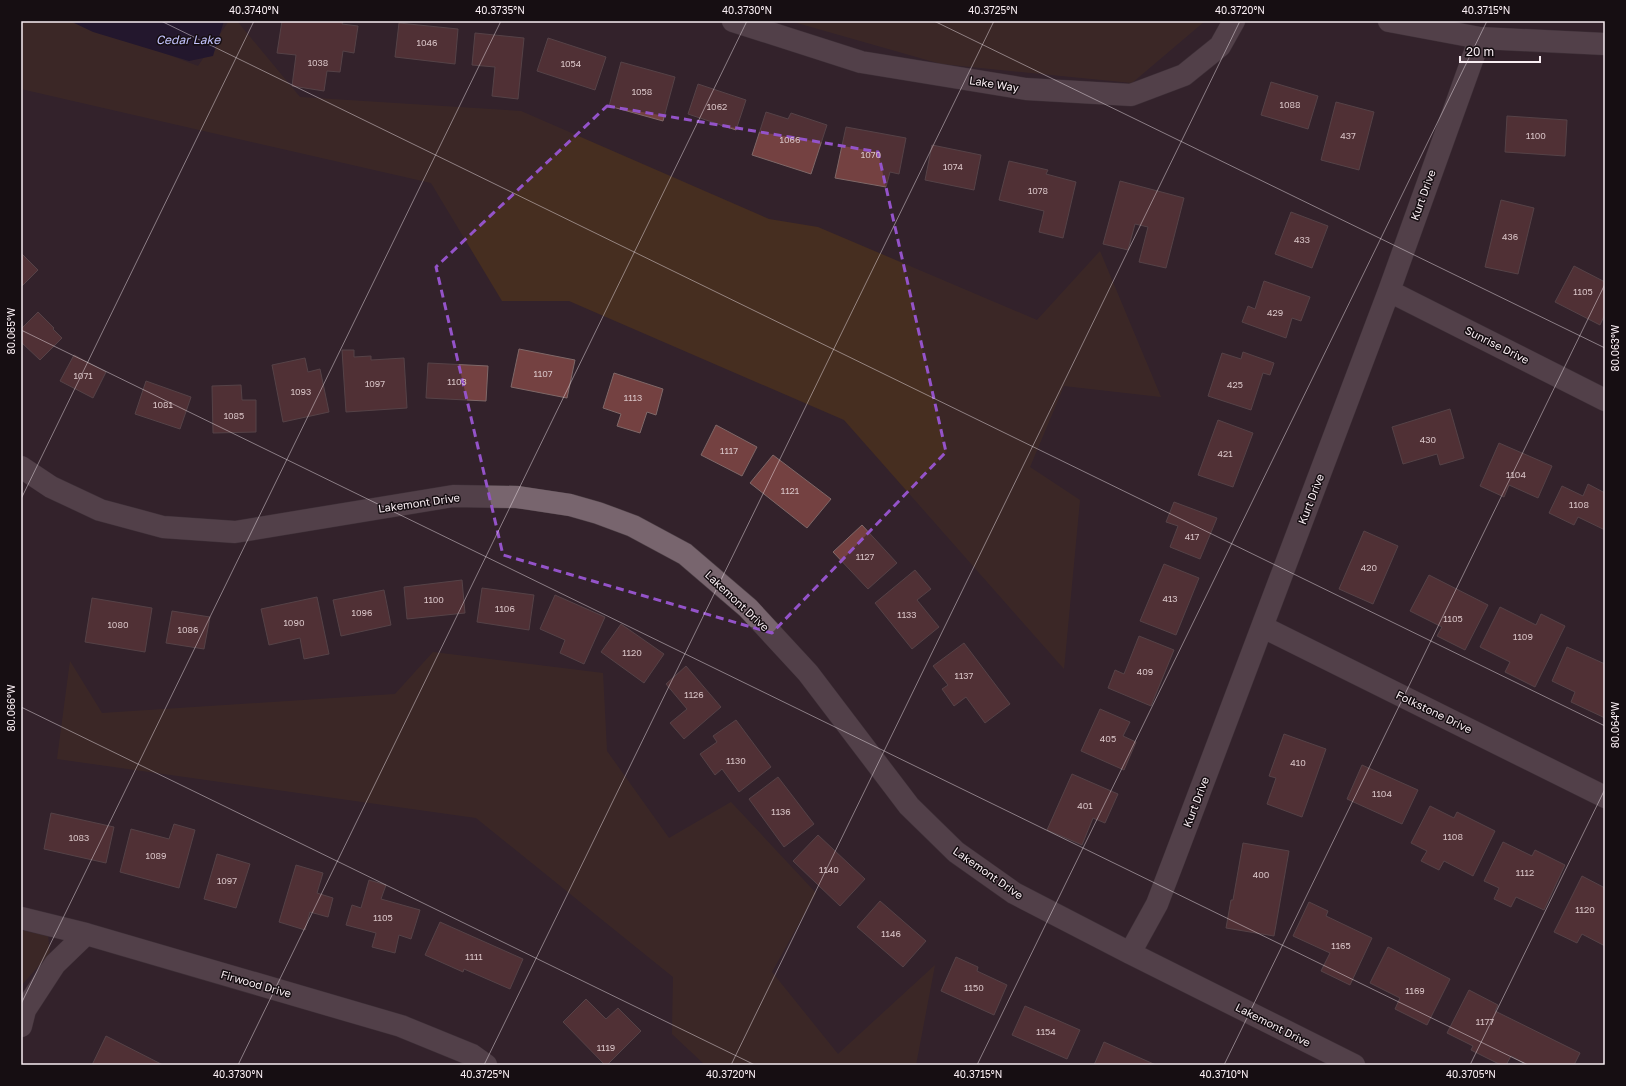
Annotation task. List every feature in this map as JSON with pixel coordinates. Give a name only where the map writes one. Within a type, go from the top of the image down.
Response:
[{"type":"street","name":"Lake Way","points":[[733,21],[861,62],[1026,89],[1131,95],[1184,75],[1220,46],[1234,21]]},
{"type":"street","points":[[1390,21],[1480,38],[1600,47]]},
{"type":"street","name":"Kurt Drive","points":[[1130,953],[1157,904],[1389,291],[1480,38]]},
{"type":"street","name":"Sunrise Drive","points":[[1389,291],[1605,400]]},
{"type":"street","name":"Lakemont Drive","points":[[21,467],[52,487],[100,510],[162,527],[235,532],[453,496],[517,497],[570,505],[598,513],[633,526],[685,554],[748,608],[808,673],[909,806],[956,852],[1014,893],[1354,1065]]},
{"type":"street","name":"Folkstone Drive","points":[[1262,627],[1605,797]]},
{"type":"street","name":"Firwood Drive","points":[[21,918],[86,934],[401,1026],[472,1055],[486,1065]]},
{"type":"street","points":[[21,1026],[25,1010],[56,964],[86,934]]},
{"type":"highlighted area","points":[[607,106],[878,152],[946,452],[772,633],[503,555],[436,267]]},
{"type":"shaded area","points":[[21,21],[79,21],[198,66],[229,21],[237,21],[300,97],[521,111],[769,219],[818,227],[1037,320],[1100,251],[1161,397],[1064,386],[1030,467],[1080,500],[1064,669],[844,420],[569,301],[502,301],[431,183],[21,89]]},
{"type":"shaded area","points":[[790,21],[1205,21],[1132,83],[941,64]]},
{"type":"shaded area","points":[[433,652],[603,673],[607,751],[669,838],[731,802],[816,893],[772,972],[838,1054],[935,965],[916,1065],[705,1065],[672,1034],[673,977],[476,818],[57,759],[70,661],[102,713],[395,694]]},
{"type":"shaded area","points":[[21,930],[48,936],[50,953],[21,986]]},
{"type":"water","name":"Cedar Lake","points":[[70,21],[224,21],[213,56],[189,61],[93,32]]},
{"type":"building","points":[[282,21],[343,21],[342,24],[358,26],[354,53],[343,51],[340,72],[327,71],[324,91],[292,86],[296,55],[277,53]]},
{"type":"building","points":[[399,23],[458,29],[455,64],[395,57]]},
{"type":"building","points":[[475,33],[524,38],[518,99],[492,96],[495,67],[472,65]]},
{"type":"building","points":[[548,38],[606,57],[595,90],[537,71]]},
{"type":"building","points":[[621,62],[675,77],[663,121],[609,106]]},
{"type":"building","points":[[1271,82],[1318,96],[1308,129],[1261,115]]},
{"type":"building","points":[[698,84],[746,100],[736,130],[688,114]]},
{"type":"building","points":[[1336,102],[1374,112],[1359,170],[1321,160]]},
{"type":"building","points":[[766,112],[788,119],[791,113],[827,125],[811,174],[752,155]]},
{"type":"building","points":[[1507,116],[1567,120],[1565,156],[1505,152]]},
{"type":"building","points":[[846,127],[906,138],[899,174],[890,172],[886,187],[835,178]]},
{"type":"building","points":[[932,145],[981,155],[974,190],[925,180]]},
{"type":"building","points":[[1009,161],[1048,170],[1046,174],[1076,182],[1063,238],[1039,232],[1044,211],[999,200]]},
{"type":"building","points":[[1120,181],[1184,198],[1166,268],[1139,262],[1148,227],[1135,224],[1128,250],[1103,244]]},
{"type":"building","points":[[1501,200],[1534,208],[1518,274],[1485,267]]},
{"type":"building","points":[[1291,212],[1328,226],[1312,268],[1275,254]]},
{"type":"building","points":[[21,253],[38,270],[21,287]]},
{"type":"building","points":[[1574,266],[1605,282],[1605,314],[1600,325],[1555,302]]},
{"type":"building","points":[[1264,281],[1310,297],[1301,321],[1292,318],[1286,338],[1242,322],[1248,306],[1255,309]]},
{"type":"building","points":[[38,312],[62,338],[40,360],[21,342],[21,329]]},
{"type":"building","points":[[519,349],[575,360],[567,398],[511,387]]},
{"type":"building","points":[[342,350],[354,350],[354,357],[371,356],[371,360],[404,358],[407,408],[346,412]]},
{"type":"building","points":[[1243,352],[1274,363],[1270,375],[1263,373],[1251,410],[1208,396],[1222,353],[1241,359]]},
{"type":"building","points":[[74,355],[106,372],[93,398],[60,381]]},
{"type":"building","points":[[305,358],[308,372],[320,369],[329,412],[283,422],[272,365]]},
{"type":"building","points":[[428,363],[488,366],[486,401],[426,398]]},
{"type":"building","points":[[614,373],[663,389],[656,415],[647,412],[640,433],[617,426],[621,414],[603,408]]},
{"type":"building","points":[[146,381],[191,397],[180,429],[135,414]]},
{"type":"building","points":[[241,385],[242,400],[256,400],[256,432],[213,433],[212,386]]},
{"type":"building","points":[[1450,409],[1464,458],[1440,465],[1437,454],[1403,464],[1392,427]]},
{"type":"building","points":[[1218,420],[1253,433],[1233,487],[1198,475]]},
{"type":"building","points":[[716,425],[757,447],[742,476],[701,455]]},
{"type":"building","points":[[1499,443],[1552,466],[1538,498],[1509,485],[1504,497],[1480,486]]},
{"type":"building","points":[[773,455],[831,499],[807,528],[750,483]]},
{"type":"building","points":[[1588,484],[1605,493],[1605,530],[1578,517],[1574,525],[1549,513],[1562,486],[1583,496]]},
{"type":"building","points":[[1174,502],[1217,518],[1200,559],[1170,547],[1178,526],[1166,522]]},
{"type":"building","points":[[862,525],[897,563],[868,589],[833,552]]},
{"type":"building","points":[[1364,531],[1398,546],[1373,604],[1339,589]]},
{"type":"building","points":[[1164,564],[1199,578],[1176,635],[1140,621]]},
{"type":"building","points":[[915,570],[931,589],[917,600],[939,627],[912,649],[875,603]]},
{"type":"building","points":[[1429,575],[1488,605],[1465,650],[1437,636],[1442,627],[1410,611]]},
{"type":"building","points":[[462,580],[465,613],[407,619],[404,587]]},
{"type":"building","points":[[482,588],[534,595],[529,630],[477,622]]},
{"type":"building","points":[[384,590],[391,625],[341,636],[333,600]]},
{"type":"building","points":[[555,595],[605,617],[584,664],[560,653],[565,640],[540,629]]},
{"type":"building","points":[[317,597],[329,654],[304,659],[300,638],[269,645],[261,609]]},
{"type":"building","points":[[92,598],[152,608],[145,652],[85,642]]},
{"type":"building","points":[[1500,607],[1536,625],[1541,614],[1565,626],[1535,687],[1505,672],[1510,662],[1480,647]]},
{"type":"building","points":[[172,611],[210,617],[204,649],[166,643]]},
{"type":"building","points":[[621,624],[664,654],[644,683],[601,652]]},
{"type":"building","points":[[1139,636],[1174,650],[1151,706],[1108,688],[1115,670],[1124,674]]},
{"type":"building","points":[[964,643],[1010,704],[985,723],[966,697],[954,706],[942,689],[948,685],[933,666]]},
{"type":"building","points":[[1567,647],[1605,664],[1605,718],[1571,702],[1575,692],[1552,681]]},
{"type":"building","points":[[686,666],[721,707],[684,739],[670,723],[687,709],[666,684]]},
{"type":"building","points":[[1100,709],[1130,722],[1123,736],[1136,742],[1124,770],[1081,751]]},
{"type":"building","points":[[736,720],[771,767],[739,792],[722,769],[715,775],[700,754],[717,742],[713,736]]},
{"type":"building","points":[[1284,734],[1326,749],[1302,817],[1267,804],[1276,778],[1269,776]]},
{"type":"building","points":[[1362,765],[1418,790],[1402,824],[1347,799]]},
{"type":"building","points":[[1072,774],[1118,794],[1105,823],[1093,818],[1082,845],[1047,830]]},
{"type":"building","points":[[778,777],[814,824],[784,847],[749,799]]},
{"type":"building","points":[[1430,806],[1454,818],[1457,812],[1495,831],[1473,876],[1444,861],[1439,870],[1421,861],[1427,851],[1411,843]]},
{"type":"building","points":[[51,813],[114,827],[106,863],[44,849]]},
{"type":"building","points":[[174,824],[195,830],[179,888],[120,872],[131,829],[169,839]]},
{"type":"building","points":[[818,835],[865,879],[840,906],[793,861]]},
{"type":"building","points":[[1503,842],[1532,856],[1535,850],[1565,865],[1544,910],[1516,897],[1511,907],[1494,899],[1499,888],[1484,881]]},
{"type":"building","points":[[1243,843],[1289,851],[1274,936],[1226,928],[1231,900],[1233,900]]},
{"type":"building","points":[[217,854],[250,864],[236,908],[204,899]]},
{"type":"building","points":[[296,865],[323,873],[317,893],[333,898],[328,917],[310,912],[305,930],[279,922]]},
{"type":"building","points":[[1582,876],[1605,888],[1605,946],[1582,934],[1577,943],[1554,932]]},
{"type":"building","points":[[369,880],[386,885],[381,899],[420,910],[411,939],[399,935],[395,953],[372,947],[376,933],[346,925],[352,905],[361,908]]},
{"type":"building","points":[[880,901],[926,941],[903,967],[857,927]]},
{"type":"building","points":[[1309,902],[1328,911],[1326,916],[1372,938],[1350,985],[1321,971],[1330,953],[1293,936]]},
{"type":"building","points":[[440,922],[523,959],[510,989],[464,969],[463,972],[425,955]]},
{"type":"building","points":[[1388,947],[1450,979],[1427,1025],[1395,1009],[1400,998],[1370,983]]},
{"type":"building","points":[[956,957],[978,967],[977,971],[1007,985],[994,1015],[941,991]]},
{"type":"building","points":[[1469,990],[1498,1005],[1495,1011],[1580,1053],[1574,1065],[1528,1065],[1511,1056],[1506,1065],[1501,1065],[1471,1050],[1473,1046],[1447,1033]]},
{"type":"building","points":[[586,999],[606,1019],[618,1008],[641,1031],[607,1065],[605,1065],[563,1022]]},
{"type":"building","points":[[1025,1006],[1080,1030],[1067,1059],[1012,1035]]},
{"type":"building","points":[[106,1036],[163,1065],[92,1065]]},
{"type":"building","points":[[1104,1042],[1156,1065],[1094,1065]]}]
